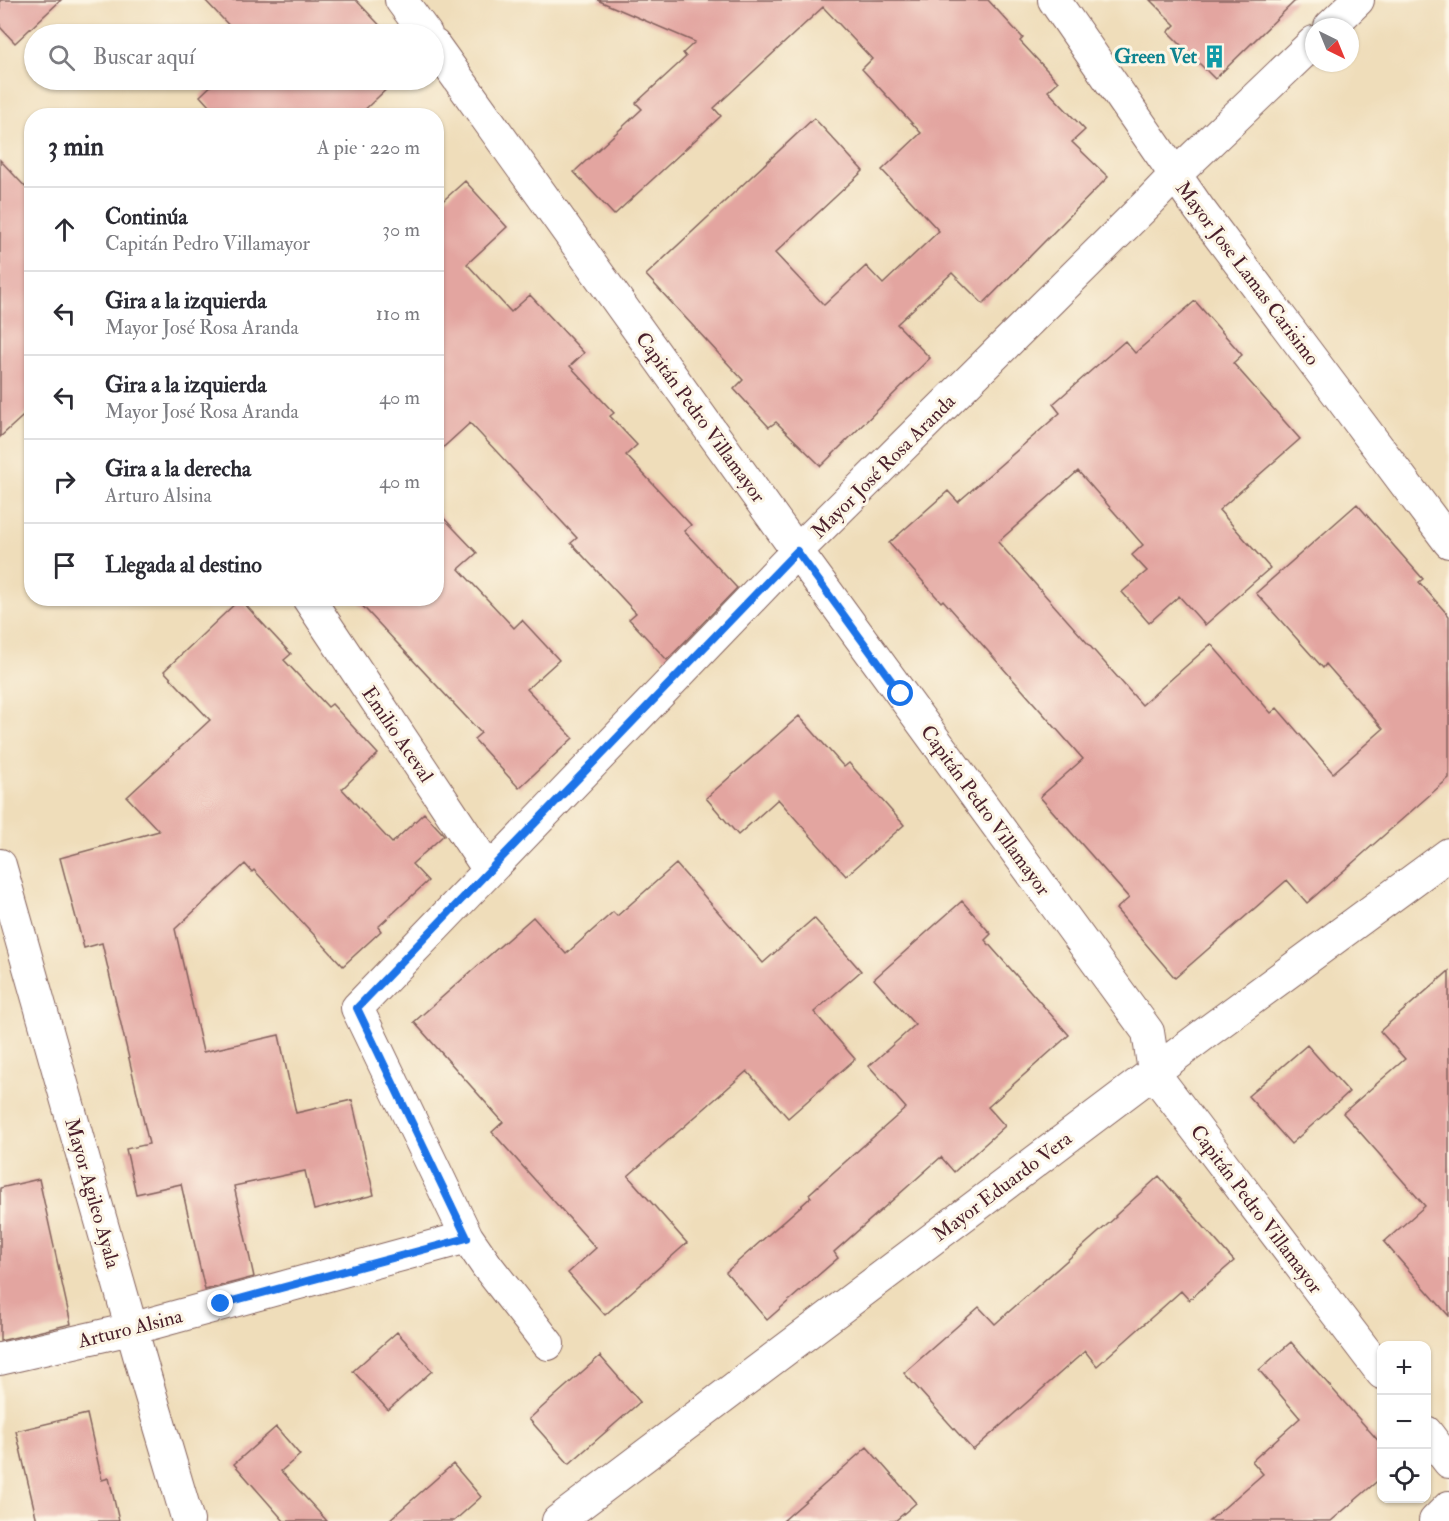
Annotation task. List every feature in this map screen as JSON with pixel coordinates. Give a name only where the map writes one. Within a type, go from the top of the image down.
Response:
[{"type":"street","points":[[401,0],[419,24]]},
{"type":"street","name":"Mayor Jose Lamas Carisimo","points":[[1054,0],[1174,175],[1449,542]]},
{"type":"street","points":[[1339,18],[1358,0]]},
{"type":"street","name":"Mayor José Rosa Aranda","points":[[548,1344],[467,1238],[357,1008],[797,551],[1141,211],[1174,175],[1305,51]]},
{"type":"street","name":"Capitán Pedro Villamayor","points":[[444,59],[797,551],[1148,1032],[1154,1071],[1173,1098],[1377,1366]]},
{"type":"street","name":"Emilio Aceval","points":[[313,606],[489,870]]},
{"type":"street","name":"Mayor Eduardo Vera","points":[[558,1521],[1154,1071],[1449,854]]},
{"type":"street","name":"Mayor Agileo Ayala","points":[[0,865],[131,1329],[188,1521]]},
{"type":"street","name":"Arturo Alsina","points":[[0,1359],[131,1329],[467,1238]]},
{"type":"street","points":[[1431,1439],[1449,1462]]},
{"type":"street","points":[[1435,1521],[1449,1507]]},
{"type":"building","points":[[0,0],[61,0],[35,24],[24,24],[24,35],[15,43],[0,27]]},
{"type":"building","points":[[205,0],[356,0],[379,24],[228,24]]},
{"type":"building","points":[[597,0],[988,0],[1023,38],[1020,41],[1058,82],[1048,91],[1085,130],[1072,142],[1108,177],[983,304],[952,273],[897,324],[930,358],[821,466],[776,422],[769,427],[734,389],[743,380],[646,275],[814,118],[863,171],[775,253],[824,305],[866,266],[883,284],[939,231],[882,170],[921,133],[862,69],[872,59],[823,7],[714,108],[721,116],[614,215],[574,172],[642,109],[636,103],[686,57],[683,53],[695,42]]},
{"type":"building","name":"Green Vet","points":[[1150,0],[1296,0],[1215,79],[1168,32],[1175,25]]},
{"type":"building","points":[[206,90],[385,90],[366,108],[211,108],[200,96]]},
{"type":"building","points":[[0,160],[24,186],[24,415],[0,437]]},
{"type":"building","points":[[465,181],[507,227],[467,264],[511,312],[530,295],[584,353],[570,366],[614,413],[610,416],[637,445],[626,455],[691,525],[684,531],[737,588],[667,660],[629,619],[636,613],[571,543],[577,538],[470,423],[444,447],[444,200]]},
{"type":"building","points":[[1195,301],[1242,355],[1233,363],[1300,439],[1219,510],[1270,568],[1205,625],[1179,596],[1149,623],[1122,592],[1147,571],[1132,555],[1143,545],[1078,471],[998,542],[1142,705],[1211,644],[1271,713],[1277,708],[1333,773],[1383,729],[1326,664],[1323,668],[1256,593],[1357,504],[1423,579],[1419,582],[1449,616],[1449,778],[1307,903],[1287,880],[1175,978],[1116,909],[1129,898],[1040,797],[1083,759],[943,600],[941,602],[889,543],[948,491],[958,502],[1060,413],[1053,404],[1125,341],[1135,353]]},
{"type":"building","points":[[444,518],[477,553],[459,569],[514,628],[522,620],[559,660],[527,689],[573,738],[519,788],[474,739],[481,733],[362,606],[444,606]]},
{"type":"building","points":[[233,606],[246,606],[291,654],[284,660],[328,707],[332,704],[378,754],[342,789],[392,843],[424,813],[444,835],[412,864],[428,881],[378,927],[381,931],[343,966],[254,870],[252,872],[245,864],[175,929],[203,1052],[279,1035],[296,1113],[352,1100],[374,1195],[314,1210],[305,1171],[234,1186],[254,1277],[205,1290],[181,1184],[136,1194],[126,1149],[149,1144],[102,943],[84,948],[60,858],[159,831],[127,797],[210,720],[164,671]]},
{"type":"building","points":[[799,716],[844,767],[849,763],[904,825],[846,876],[778,799],[738,835],[706,798]]},
{"type":"building","points":[[676,864],[763,963],[814,918],[861,971],[814,1012],[855,1059],[788,1118],[747,1071],[628,1176],[687,1243],[605,1315],[568,1273],[596,1248],[492,1132],[503,1122],[414,1022],[533,917],[566,954],[613,912],[617,916]]},
{"type":"building","points":[[962,901],[991,934],[985,940],[1069,1035],[988,1107],[1005,1126],[954,1172],[941,1157],[834,1252],[838,1258],[767,1320],[726,1272],[811,1197],[809,1194],[906,1108],[869,1066],[915,1025],[874,979]]},
{"type":"building","points":[[1449,971],[1449,1316],[1384,1242],[1425,1206],[1343,1113],[1405,1059],[1380,1031]]},
{"type":"building","points":[[1307,1045],[1349,1092],[1291,1144],[1248,1096]]},
{"type":"building","points":[[1159,1176],[1234,1261],[1189,1300],[1181,1291],[1097,1366],[1085,1351],[973,1450],[904,1373],[979,1307],[995,1324]]},
{"type":"building","points":[[39,1179],[71,1324],[0,1341],[0,1188]]},
{"type":"building","points":[[397,1332],[432,1371],[388,1410],[353,1371]]},
{"type":"building","points":[[1291,1342],[1377,1439],[1377,1481],[1331,1521],[1209,1521],[1263,1474],[1252,1461],[1300,1418],[1259,1370]]},
{"type":"building","points":[[600,1356],[640,1402],[569,1464],[529,1419]]},
{"type":"building","points":[[87,1414],[102,1480],[109,1478],[119,1521],[37,1521],[16,1431]]},
{"type":"building","points":[[276,1427],[300,1455],[281,1471],[327,1521],[284,1521],[234,1464]]},
{"type":"building","points":[[867,1447],[916,1503],[895,1521],[783,1521]]},
{"type":"building","points":[[453,1464],[481,1497],[454,1521],[388,1521]]},
{"type":"place","name":"Green Vet","points":[[1215,56]]},
{"type":"route","points":[[221,1304],[467,1238],[357,1008],[797,551],[901,694]]}]
